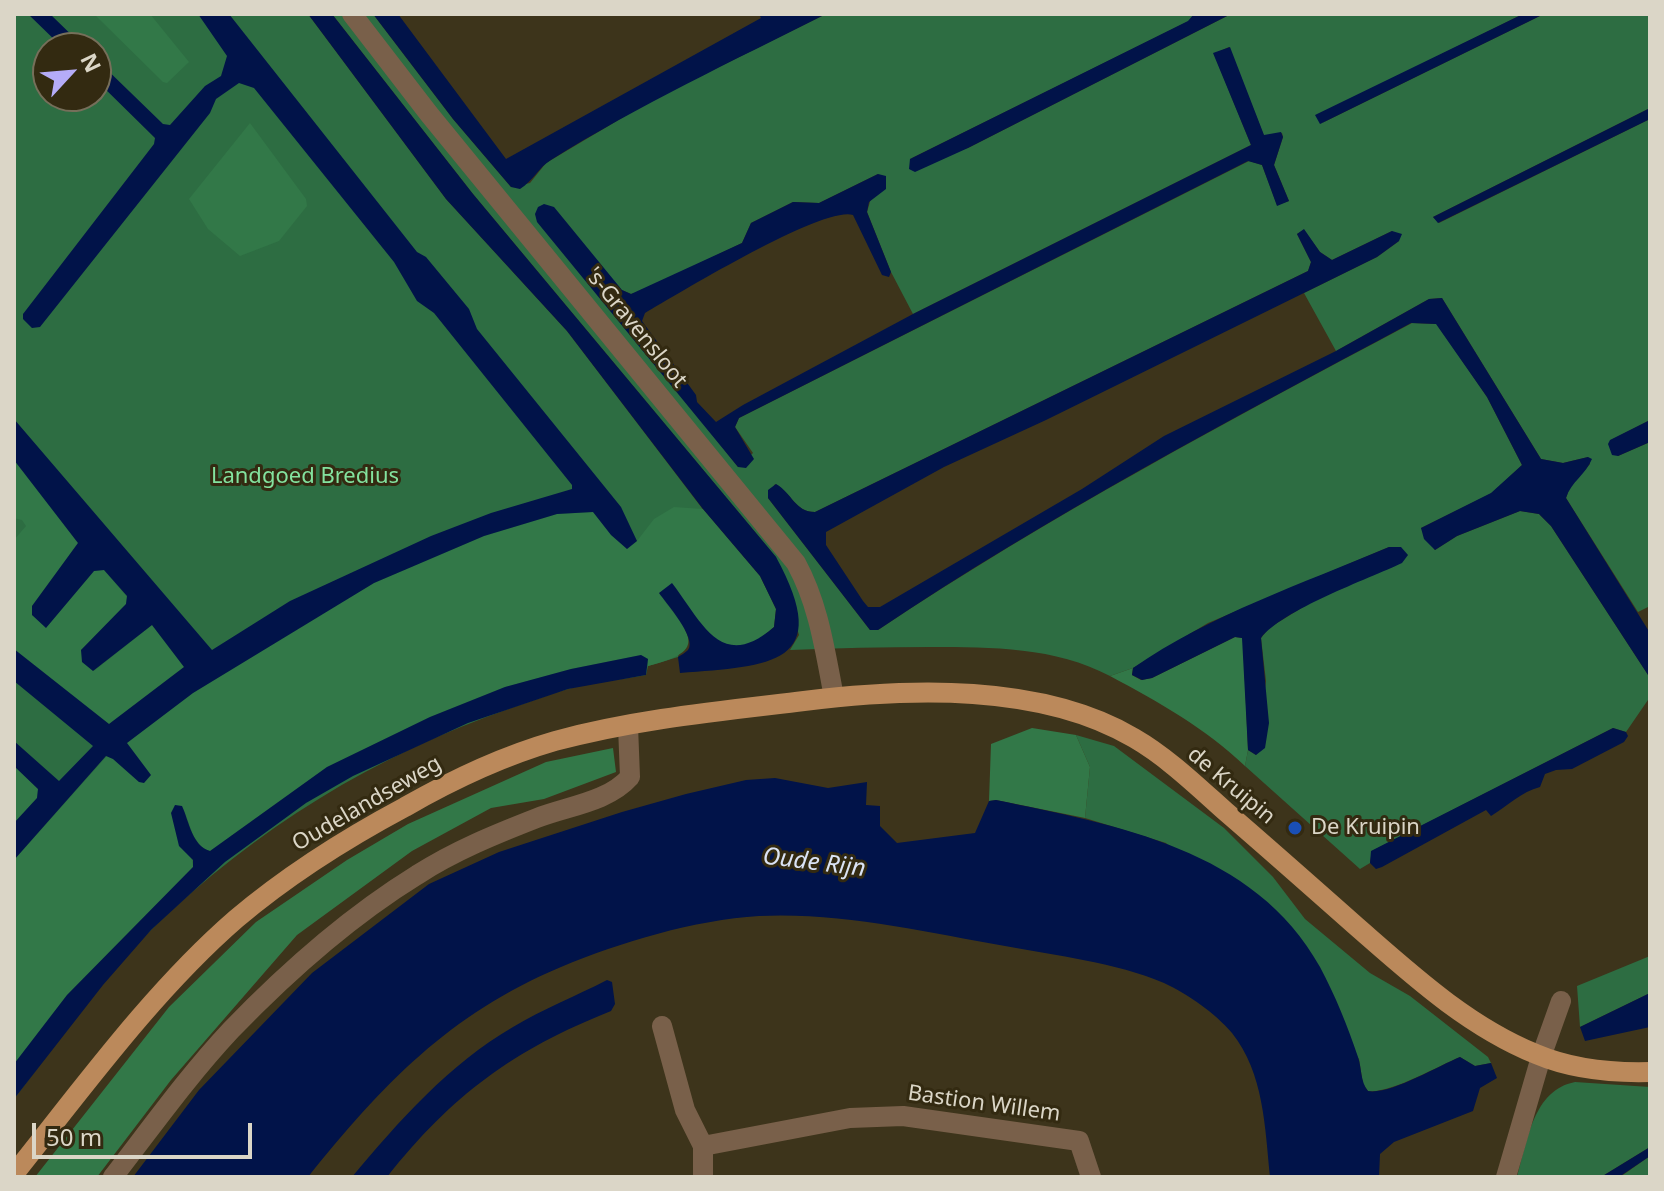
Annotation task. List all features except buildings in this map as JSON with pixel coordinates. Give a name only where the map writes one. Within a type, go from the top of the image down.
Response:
[{"type":"main road","name":"de Kruipin","points":[[834,697],[958,693],[1023,698],[1089,717],[1136,738],[1194,783],[1424,985],[1465,1015],[1541,1057],[1617,1072],[1650,1072]]},
{"type":"main road","name":"Oudelandseweg","points":[[14,1174],[122,1039],[194,960],[234,921],[315,859],[425,796],[490,764],[556,741],[691,714],[834,697]]},
{"type":"street","name":"'s-Gravensloot","points":[[352,14],[429,114],[796,563],[809,586],[816,608],[834,697]]},
{"type":"street","points":[[113,1177],[230,1031],[297,966],[377,903],[417,874],[464,849],[540,817],[619,790],[630,777],[628,726]]},
{"type":"street","points":[[1506,1177],[1561,1001]]},
{"type":"street","points":[[662,1026],[685,1110],[703,1146],[703,1177]]},
{"type":"street","name":"Bastion Willem","points":[[703,1146],[850,1118],[903,1116],[1079,1141],[1091,1177]]},
{"type":"green space","name":"Landgoed Bredius","points":[[14,14],[308,14],[446,199],[567,331],[711,520],[678,657],[648,666],[646,675],[568,689],[461,727],[412,748],[319,799],[232,859],[191,893],[133,948],[80,1011],[14,1099]]},
{"type":"green space","points":[[94,14],[150,14],[189,62],[167,83],[163,82]]},
{"type":"green space","points":[[332,14],[373,14],[453,119],[511,187],[530,183],[546,163],[652,100],[826,14],[1194,14],[1189,21],[910,159],[968,148],[1231,14],[1523,14],[1438,56],[1320,124],[1544,14],[1650,14],[1650,108],[1433,217],[1439,223],[1650,119],[1650,420],[1611,440],[1618,456],[1650,442],[1650,606],[1638,612],[1566,498],[1570,486],[1590,464],[1588,457],[1563,463],[1541,459],[1442,298],[1429,299],[1336,351],[1304,293],[1377,257],[1399,241],[1392,231],[1332,260],[1320,252],[1304,230],[1297,234],[1311,262],[1308,271],[815,512],[798,506],[775,484],[768,498],[870,630],[878,630],[1074,508],[1208,433],[1412,323],[1437,324],[1487,397],[1522,465],[1492,493],[1421,528],[1435,550],[1457,536],[1520,511],[1539,514],[1551,526],[1650,678],[1650,697],[1626,732],[1613,728],[1372,851],[1370,863],[1360,869],[1245,766],[1248,750],[1256,755],[1266,681],[1261,638],[1269,628],[1400,547],[1389,547],[1208,623],[1133,668],[1110,676],[1067,659],[1000,649],[913,647],[790,650],[799,635],[776,557],[473,194]],"holes":[[[1229,47],[1264,136],[1282,133],[1274,165],[1289,201],[1277,205],[1262,165],[1249,161],[739,418],[735,427],[753,453],[738,467],[708,429],[622,290],[631,294],[640,292],[742,243],[751,223],[793,202],[819,203],[878,174],[867,212],[891,272],[913,314],[1251,145],[1214,54]]]},
{"type":"green space","points":[[250,123],[306,199],[307,206],[279,241],[240,256],[208,229],[189,199]]},
{"type":"green space","points":[[14,460],[78,543],[32,606],[33,615],[46,627],[94,571],[104,570],[127,597],[126,604],[81,650],[94,671],[152,625],[184,667],[109,724],[14,649],[14,540],[26,526],[22,520],[14,518]]},
{"type":"green space","points":[[674,507],[703,509],[760,576],[776,609],[774,627],[770,631],[746,645],[726,644],[706,633],[659,593],[679,619],[688,639],[687,647],[681,654],[668,660],[648,666],[648,659],[641,655],[571,669],[505,687],[430,717],[327,767],[210,851],[195,839],[182,806],[193,867],[67,995],[14,1064],[14,860],[107,756],[139,782],[150,775],[126,743],[193,693],[374,583],[484,536],[557,514],[593,512],[627,549],[654,519]]},
{"type":"green space","points":[[1235,637],[1243,638],[1248,750],[1245,766],[1181,716],[1110,676],[1133,668],[1132,675],[1141,680],[1152,678]]},
{"type":"green space","points":[[1032,728],[1076,735],[1090,767],[1085,818],[989,801],[991,744]]},
{"type":"green space","points":[[1076,735],[1114,746],[1224,828],[1273,877],[1305,919],[1370,973],[1410,996],[1488,1057],[1491,1063],[1475,1066],[1460,1057],[1401,1084],[1368,1091],[1363,1084],[1359,1059],[1166,843],[1085,818],[1090,767]]},
{"type":"green space","points":[[613,748],[616,772],[544,799],[491,808],[412,851],[297,935],[171,1080],[97,1177],[35,1177],[169,1007],[256,922],[347,860],[408,824],[546,762]]},
{"type":"green space","points":[[14,766],[38,789],[37,798],[14,823]]},
{"type":"green space","points":[[1650,956],[1650,993],[1580,1027],[1577,986]]},
{"type":"green space","points":[[1575,1082],[1650,1087],[1650,1147],[1601,1177],[1517,1177],[1534,1119],[1541,1106],[1561,1087]]},
{"type":"green space","points":[[1650,1156],[1650,1177],[1620,1177]]},
{"type":"water","points":[[28,14],[50,14],[69,32],[47,32]]},
{"type":"water","points":[[198,14],[229,14],[417,252],[426,257],[469,309],[477,329],[621,507],[637,541],[627,549],[593,512],[557,514],[484,536],[374,583],[193,693],[127,743],[151,775],[144,783],[106,756],[14,860],[14,823],[37,798],[38,789],[14,766],[14,741],[59,781],[93,746],[14,681],[14,649],[109,724],[184,667],[152,625],[93,671],[82,662],[81,650],[126,604],[127,596],[104,570],[94,571],[46,628],[32,615],[32,606],[78,543],[14,460],[14,419],[212,650],[290,601],[431,536],[491,513],[572,489],[572,485],[434,313],[417,301],[394,262],[254,88],[239,83],[216,99],[210,113],[40,327],[32,328],[23,319],[23,314],[154,144],[155,138],[112,96],[112,75],[163,124],[170,125],[205,86],[221,76],[227,56]]},
{"type":"water","points":[[308,14],[332,14],[473,194],[776,557],[793,593],[799,620],[796,639],[784,653],[766,662],[742,667],[680,673],[678,657],[688,650],[688,637],[659,593],[672,583],[714,637],[726,644],[740,645],[756,640],[774,627],[776,609],[760,576],[703,509],[567,331],[446,199]]},
{"type":"water","points":[[373,14],[398,14],[506,159],[761,18],[759,14],[826,14],[584,140],[547,163],[520,189],[511,187],[453,119]]},
{"type":"water","points":[[1194,14],[1231,14],[968,148],[915,172],[909,169],[910,159],[1188,21]]},
{"type":"water","points":[[1523,14],[1544,14],[1320,124],[1315,115]]},
{"type":"water","points":[[1230,47],[1264,135],[1281,132],[1283,137],[1274,165],[1289,201],[1277,206],[1262,165],[1248,161],[739,418],[735,427],[754,459],[746,468],[738,467],[537,222],[535,214],[538,207],[544,204],[554,207],[622,290],[631,294],[742,243],[751,223],[793,202],[819,203],[878,174],[886,176],[886,189],[869,202],[867,212],[891,272],[889,277],[882,275],[853,215],[837,216],[812,224],[750,253],[645,313],[642,321],[696,395],[697,402],[716,422],[913,314],[1251,145],[1213,53]]},
{"type":"water","points":[[1650,108],[1650,119],[1438,223],[1433,217]]},
{"type":"water","points":[[1304,229],[1320,252],[1332,260],[1392,231],[1402,234],[1399,241],[1377,257],[944,467],[826,532],[826,545],[863,601],[868,607],[880,607],[1082,489],[1164,436],[1336,351],[1429,299],[1442,298],[1541,459],[1563,463],[1588,457],[1592,459],[1566,498],[1650,633],[1650,678],[1551,526],[1539,514],[1520,511],[1457,536],[1435,550],[1424,539],[1421,528],[1491,493],[1522,465],[1487,397],[1436,324],[1411,323],[1208,432],[1008,547],[878,630],[870,630],[768,498],[768,490],[776,484],[798,506],[815,512],[1308,271],[1311,262],[1297,234]]},
{"type":"water","points":[[1650,420],[1650,442],[1618,456],[1612,455],[1608,444],[1610,440]]},
{"type":"water","points":[[1389,547],[1401,547],[1408,555],[1402,563],[1306,606],[1272,627],[1261,638],[1269,723],[1265,748],[1256,755],[1248,750],[1242,638],[1235,637],[1152,678],[1142,680],[1132,675],[1133,668],[1225,616]]},
{"type":"water","points":[[641,655],[648,659],[646,675],[568,689],[468,723],[353,776],[306,803],[225,862],[151,930],[103,985],[14,1099],[14,1064],[67,995],[193,867],[193,860],[179,846],[171,813],[175,805],[182,806],[195,839],[210,851],[327,767],[430,717],[505,687],[571,669]]},
{"type":"water","points":[[1613,728],[1626,732],[1628,736],[1624,742],[1572,769],[1545,774],[1540,787],[1521,795],[1491,816],[1486,810],[1382,867],[1376,869],[1370,863],[1371,851]]},
{"type":"water","name":"Oude Rijn","points":[[775,778],[828,788],[867,782],[866,805],[880,806],[880,826],[897,843],[975,833],[989,801],[996,800],[1088,820],[1179,849],[1221,869],[1259,895],[1292,927],[1320,967],[1331,989],[1368,1091],[1389,1089],[1460,1057],[1475,1066],[1491,1063],[1497,1078],[1480,1088],[1473,1111],[1394,1142],[1380,1154],[1379,1177],[1270,1177],[1257,1083],[1243,1049],[1218,1018],[1173,987],[1106,965],[913,929],[821,917],[759,916],[709,922],[658,934],[608,949],[521,986],[451,1030],[420,1055],[363,1112],[308,1177],[133,1177],[199,1090],[312,973],[429,884],[499,852],[622,812],[746,780]]},
{"type":"water","points":[[607,980],[612,982],[615,1004],[611,1011],[544,1042],[487,1078],[436,1122],[387,1177],[352,1177],[407,1115],[467,1058],[524,1020]]},
{"type":"water","points":[[1650,993],[1650,1027],[1585,1041],[1580,1027]]},
{"type":"water","points":[[1650,1147],[1650,1156],[1619,1177],[1601,1177]]},
{"type":"place","name":"De Kruipin","points":[[1295,828]]}]
